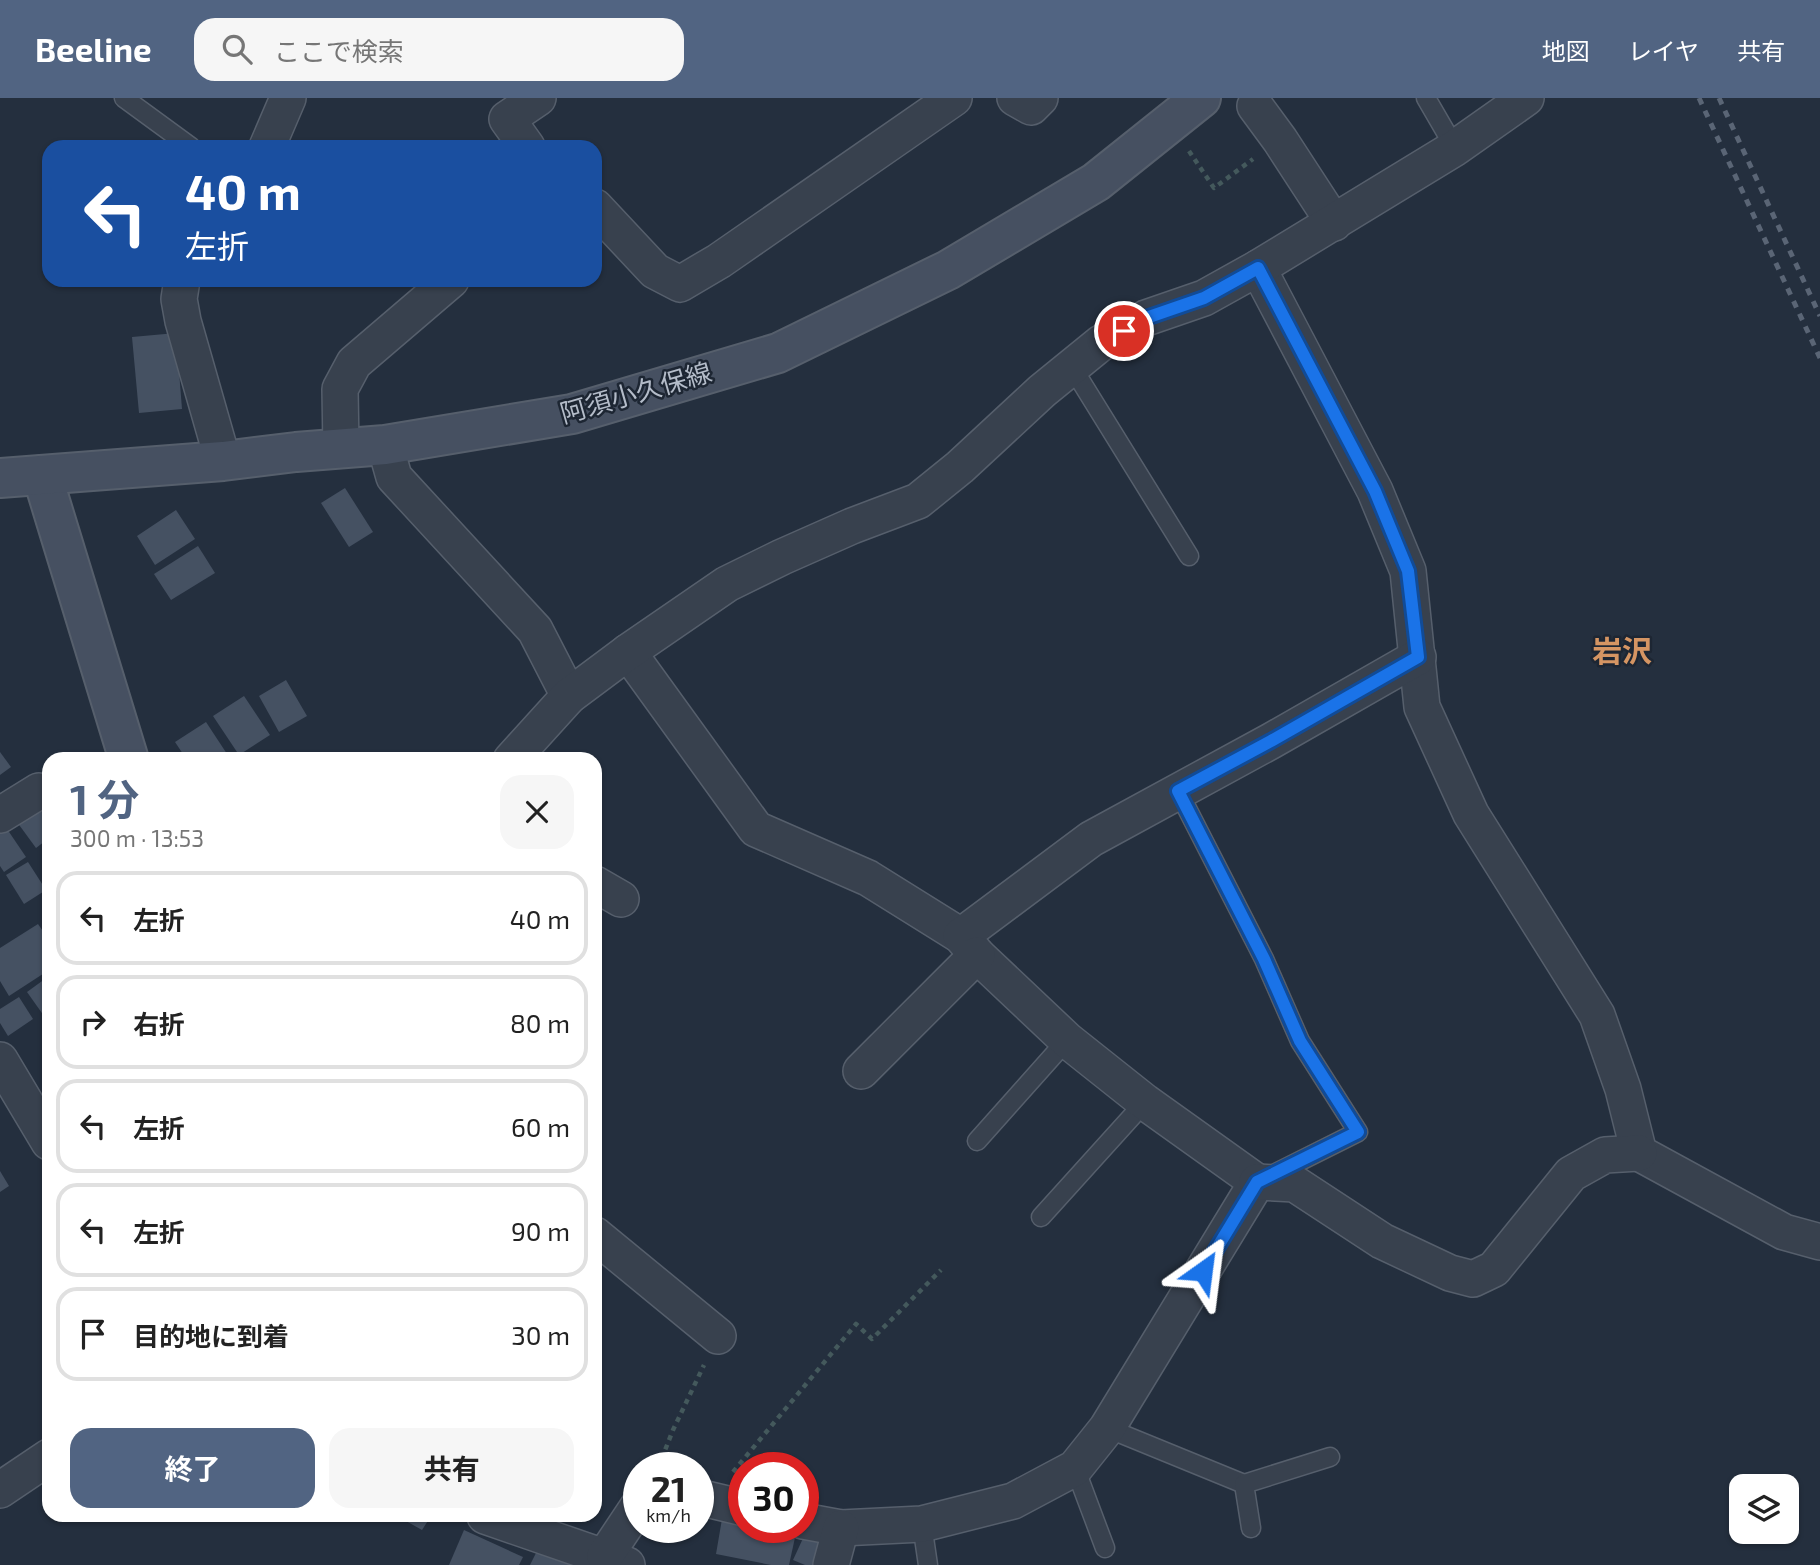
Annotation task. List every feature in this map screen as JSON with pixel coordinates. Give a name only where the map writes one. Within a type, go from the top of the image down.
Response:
[{"type":"street","points":[[274,140],[288,98]]},
{"type":"street","points":[[522,140],[507,119],[538,98]]},
{"type":"street","points":[[602,214],[655,271],[680,284],[719,261],[954,98]]},
{"type":"street","points":[[1015,98],[1031,107],[1040,98]]},
{"type":"street","name":"阿須小久保線","points":[[0,478],[223,461],[385,445],[572,414],[778,353],[948,270],[1096,182],[1201,98]]},
{"type":"street","points":[[518,752],[569,696],[727,584],[794,551],[918,501],[960,467],[1042,391],[1101,343],[1146,318],[1204,298],[1258,268],[1455,148],[1526,98]]},
{"type":"street","points":[[1255,106],[1280,139],[1334,223]]},
{"type":"street","points":[[1258,268],[1375,491],[1408,571],[1422,706],[1471,814],[1597,1015],[1623,1089],[1639,1153]]},
{"type":"street","points":[[181,287],[178,299],[183,321],[223,461]]},
{"type":"street","points":[[341,448],[340,389],[354,363],[442,287]]},
{"type":"street","points":[[385,445],[394,477],[535,630],[569,696]]},
{"type":"street","points":[[42,475],[127,752]]},
{"type":"street","points":[[628,652],[756,828],[868,878],[969,945],[1067,1040],[1145,1102],[1257,1182],[1295,1184],[1382,1241],[1450,1273],[1473,1279],[1494,1269],[1571,1174],[1605,1155],[1639,1153],[1784,1232],[1820,1242]]},
{"type":"street","points":[[861,1070],[969,945],[1091,839],[1418,657]]},
{"type":"street","points":[[0,815],[39,791]]},
{"type":"street","points":[[2,1069],[42,1131]]},
{"type":"street","points":[[819,1524],[841,1528],[922,1524],[1013,1501],[1075,1468],[1107,1428],[1257,1182]]},
{"type":"street","points":[[602,1241],[718,1336]]},
{"type":"street","points":[[0,1490],[42,1462]]},
{"type":"street","points":[[502,1522],[616,1561],[623,1543]]},
{"type":"street","points":[[831,1565],[841,1528]]},
{"type":"lane","points":[[124,98],[181,140]]},
{"type":"lane","points":[[1426,98],[1455,148]]},
{"type":"lane","points":[[1072,367],[1189,556]]},
{"type":"lane","points":[[1178,791],[1264,959],[1300,1041],[1358,1132],[1257,1182]]},
{"type":"lane","points":[[977,1140],[1067,1040]]},
{"type":"lane","points":[[1041,1217],[1145,1102]]},
{"type":"lane","points":[[1107,1428],[1244,1484],[1330,1457]]},
{"type":"lane","points":[[1075,1468],[1105,1548]]},
{"type":"lane","points":[[1244,1484],[1251,1528]]},
{"type":"lane","points":[[922,1524],[928,1565]]},
{"type":"path","points":[[1170,123],[1214,188],[1280,139]]},
{"type":"path","points":[[714,1487],[856,1324],[872,1339],[941,1270]]},
{"type":"path","points":[[664,1452],[718,1336]]},
{"type":"building","points":[[176,333],[182,409],[139,413],[132,337]]},
{"type":"building","points":[[345,488],[373,532],[349,547],[321,503]]},
{"type":"building","points":[[176,510],[195,539],[155,565],[137,536]]},
{"type":"building","points":[[198,546],[215,573],[171,600],[154,574]]},
{"type":"building","points":[[286,680],[307,716],[279,732],[259,696]]},
{"type":"building","points":[[244,696],[270,735],[244,752],[237,752],[213,716]]},
{"type":"building","points":[[206,722],[226,752],[182,752],[175,742]]},
{"type":"building","points":[[0,752],[11,767],[0,775]]},
{"type":"building","points":[[42,803],[42,843],[36,848],[17,822]]},
{"type":"building","points":[[5,826],[26,857],[4,872],[0,866],[0,829]]},
{"type":"building","points":[[28,862],[42,884],[42,893],[24,904],[6,875]]},
{"type":"building","points":[[38,924],[42,930],[42,975],[9,996],[0,981],[0,948]]},
{"type":"building","points":[[42,981],[42,1013],[27,992]]},
{"type":"building","points":[[19,997],[33,1019],[8,1036],[0,1023],[0,1009]]},
{"type":"building","points":[[0,1171],[9,1186],[0,1192]]},
{"type":"building","points":[[722,1519],[728,1520],[728,1543],[794,1543],[789,1565],[771,1565],[716,1554]]},
{"type":"building","points":[[408,1522],[427,1522],[422,1530]]},
{"type":"building","points":[[464,1530],[523,1557],[519,1565],[449,1565]]},
{"type":"building","points":[[819,1540],[825,1543],[815,1565],[805,1565],[793,1560],[801,1543],[819,1543]]},
{"type":"building","points":[[540,1545],[582,1565],[530,1565]]},
{"type":"railway","points":[[1699,98],[1820,358]]},
{"type":"railway","points":[[1719,98],[1820,316]]},
{"type":"district","name":"岩沢","points":[[1622,652]]},
{"type":"route","points":[[1124,331],[1146,318],[1204,298],[1258,268],[1375,491],[1408,571],[1418,657],[1178,791],[1264,959],[1300,1041],[1358,1132],[1257,1182],[1203,1271]]}]
